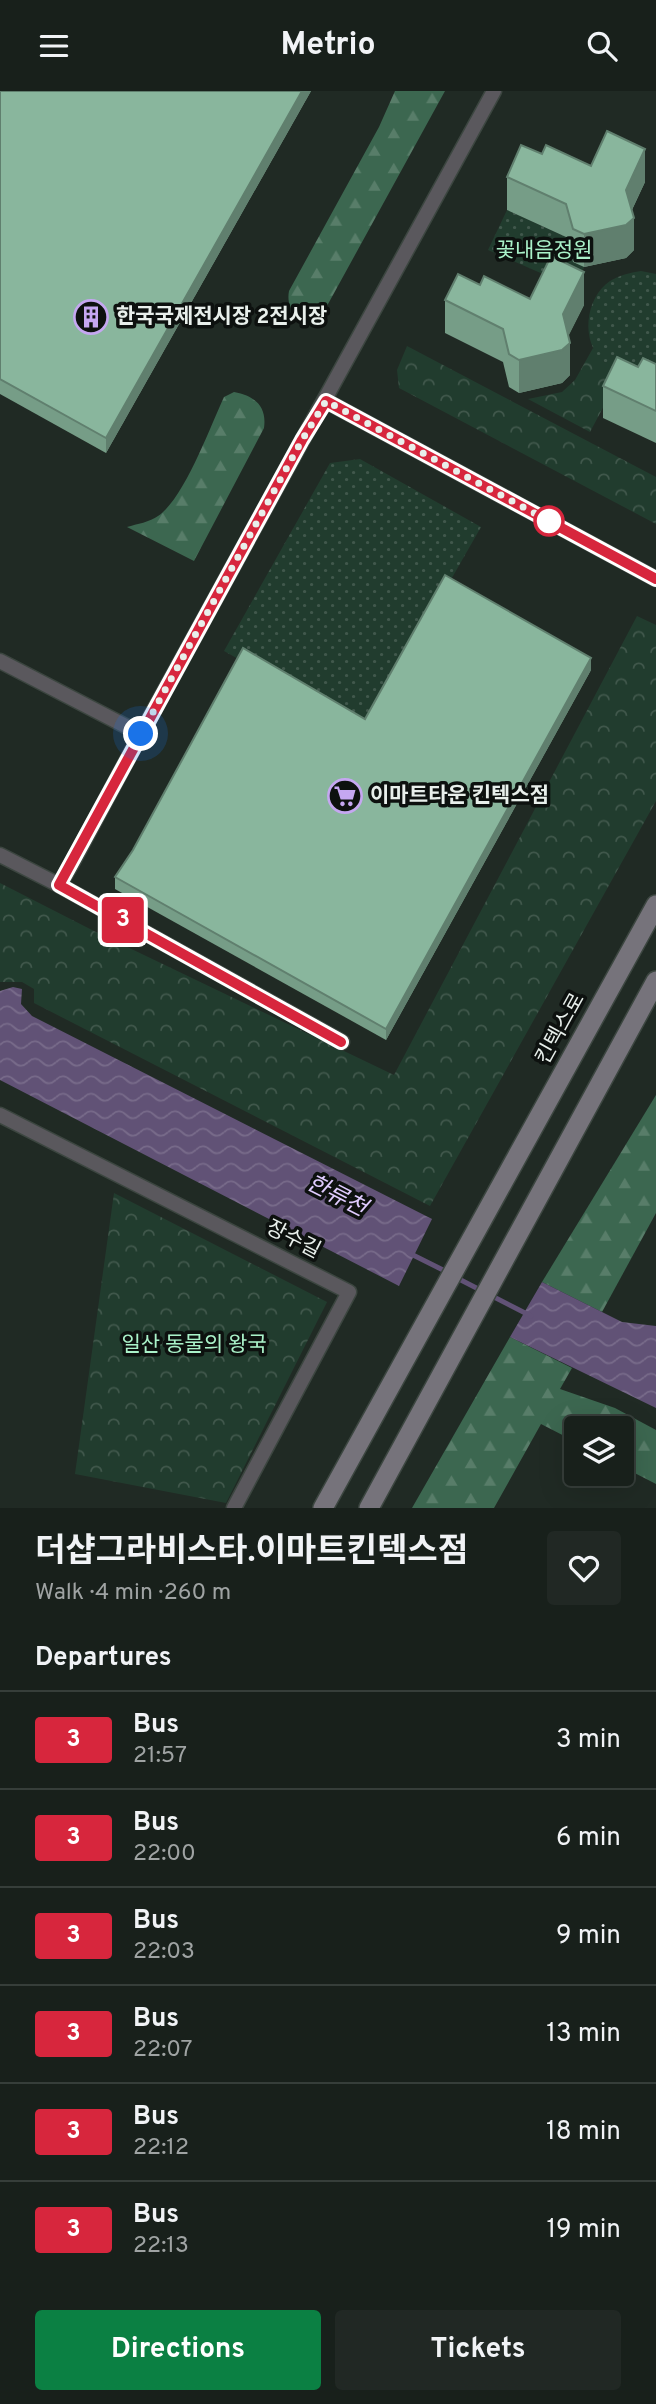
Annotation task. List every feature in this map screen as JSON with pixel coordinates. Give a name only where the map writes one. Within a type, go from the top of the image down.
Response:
[{"type":"main road","name":"킨텍스로","points":[[323,1508],[656,905]]},
{"type":"main road","points":[[369,1508],[656,981]]},
{"type":"street","points":[[59,885],[495,91]]},
{"type":"street","points":[[326,401],[656,579]]},
{"type":"street","points":[[0,661],[141,734]]},
{"type":"street","points":[[0,855],[341,1042]]},
{"type":"street","name":"장수길","points":[[0,1115],[349,1292],[234,1508]]},
{"type":"green space","points":[[395,91],[445,91],[322,315],[302,317],[290,305],[289,291],[379,127]]},
{"type":"green space","name":"꽃내음정원","points":[[507,210],[566,237],[573,262],[584,267],[575,288],[488,250]]},
{"type":"green space","points":[[641,271],[656,274],[656,375],[629,372],[610,366],[596,353],[589,332],[591,309],[602,289],[617,277]]},
{"type":"green space","points":[[407,346],[656,477],[656,524],[399,388],[397,370]]},
{"type":"green space","points":[[593,348],[604,362],[622,372],[590,432],[528,399],[562,392],[575,380]]},
{"type":"green space","points":[[234,392],[248,396],[258,403],[264,414],[264,428],[194,561],[127,527],[151,520],[168,507],[187,479],[224,397]]},
{"type":"green space","points":[[360,459],[481,527],[365,730],[224,651],[330,463]]},
{"type":"green space","points":[[637,616],[656,625],[656,801],[430,1206],[34,1003],[34,989],[22,982],[0,982],[0,883],[394,1075]]},
{"type":"green space","points":[[656,1095],[656,1213],[602,1312],[542,1282]]},
{"type":"green space","name":"일산 동물의 왕국","points":[[114,1193],[327,1302],[226,1503],[75,1474]]},
{"type":"green space","points":[[510,1337],[572,1368],[560,1389],[630,1416],[564,1416],[564,1436],[541,1424],[494,1508],[412,1508]]},
{"type":"green space","points":[[634,1418],[656,1430],[656,1484],[634,1473]]},
{"type":"water","points":[[13,987],[22,989],[21,1004],[32,1016],[432,1219],[399,1286],[0,1080],[0,991]]},
{"type":"water","points":[[542,1282],[622,1322],[656,1326],[656,1408],[510,1337]]},
{"type":"building","name":"한국국제전시장 2전시장","points":[[0,91],[302,91],[106,438],[0,379]]},
{"type":"building","points":[[607,131],[645,149],[626,190],[634,218],[626,225],[584,234],[573,229],[566,204],[507,177],[521,145],[542,154],[546,145],[591,166]]},
{"type":"building","points":[[551,256],[584,272],[563,314],[570,343],[562,350],[519,360],[509,354],[503,329],[445,300],[458,274],[480,285],[484,276],[530,299]]},
{"type":"building","points":[[617,357],[638,367],[643,358],[656,364],[656,411],[603,386]]},
{"type":"building","name":"이마트타운 킨텍스점","points":[[445,575],[591,658],[386,1029],[115,877],[133,850],[243,648],[365,719]]},
{"type":"waterway","name":"한류천","points":[[409,1253],[447,1272]]},
{"type":"waterway","name":"한류천","points":[[455,1277],[531,1316]]},
{"type":"bus line","name":"3","points":[[341,1042],[59,885],[302,440],[326,401],[656,579]]},
{"type":"place","name":"한국국제전시장 2전시장","points":[[91,317]]},
{"type":"place","name":"이마트타운 킨텍스점","points":[[345,796]]},
{"type":"route","points":[[141,734],[326,401],[549,521]]}]
